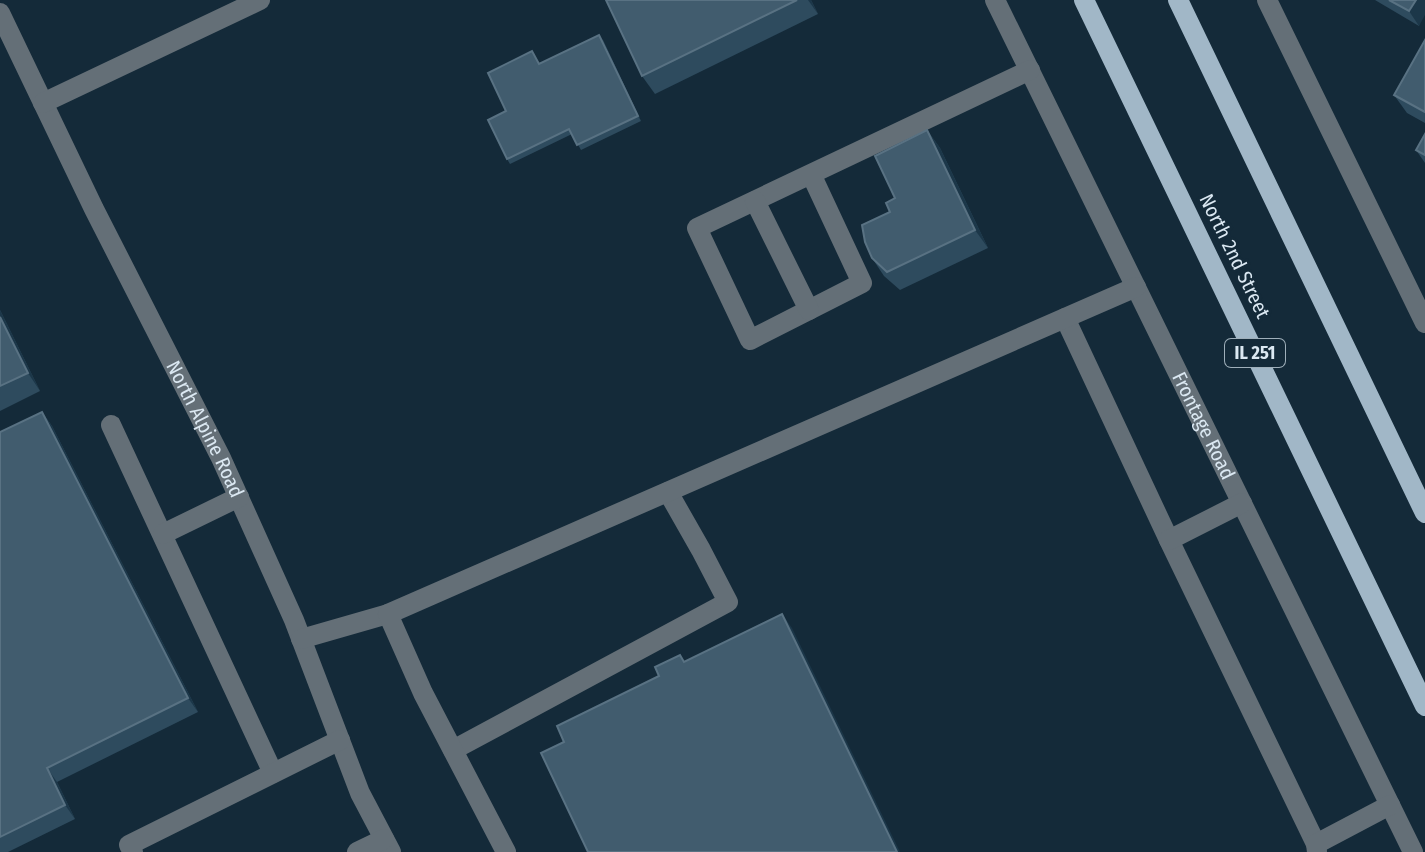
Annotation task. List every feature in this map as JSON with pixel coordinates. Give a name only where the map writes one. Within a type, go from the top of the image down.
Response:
[{"type":"main road","name":"North 2nd Street","points":[[1084,0],[1425,706]]},
{"type":"main road","points":[[1178,0],[1425,513]]},
{"type":"street","points":[[43,103],[260,0]]},
{"type":"street","name":"Frontage Road","points":[[995,0],[1413,852]]},
{"type":"street","points":[[1267,0],[1425,323]]},
{"type":"street","name":"North Alpine Road","points":[[0,13],[94,209],[221,458],[301,639],[360,793],[388,845]]},
{"type":"street","points":[[811,174],[862,283],[750,340],[697,228],[1030,70]]},
{"type":"street","points":[[755,201],[809,310]]},
{"type":"street","points":[[301,639],[388,614],[1136,287]]},
{"type":"street","points":[[1065,318],[1317,848],[1390,805]]},
{"type":"street","points":[[111,425],[273,773]]},
{"type":"street","points":[[453,750],[728,602],[668,492]]},
{"type":"street","points":[[163,534],[239,497]]},
{"type":"street","points":[[1169,540],[1242,503]]},
{"type":"street","points":[[388,614],[423,693],[506,852]]},
{"type":"street","points":[[133,852],[129,845],[340,740]]},
{"type":"street","points":[[357,852],[388,845]]},
{"type":"building","points":[[606,0],[797,0],[642,76]]},
{"type":"building","points":[[1389,0],[1416,0],[1409,11]]},
{"type":"building","points":[[599,35],[638,116],[577,145],[569,129],[507,159],[488,120],[506,111],[488,73],[532,51],[539,64]]},
{"type":"building","points":[[1425,40],[1425,112],[1394,95]]},
{"type":"building","points":[[927,130],[975,230],[887,272],[872,258],[862,225],[890,212],[886,203],[895,198],[875,156]]},
{"type":"building","points":[[1425,134],[1425,155],[1416,150]]},
{"type":"building","points":[[0,317],[28,373],[0,386]]},
{"type":"building","points":[[42,412],[188,698],[47,768],[65,805],[0,837],[0,432]]},
{"type":"building","points":[[782,614],[897,852],[588,852],[541,753],[564,742],[557,726],[659,676],[655,667],[680,655],[684,662]]}]
